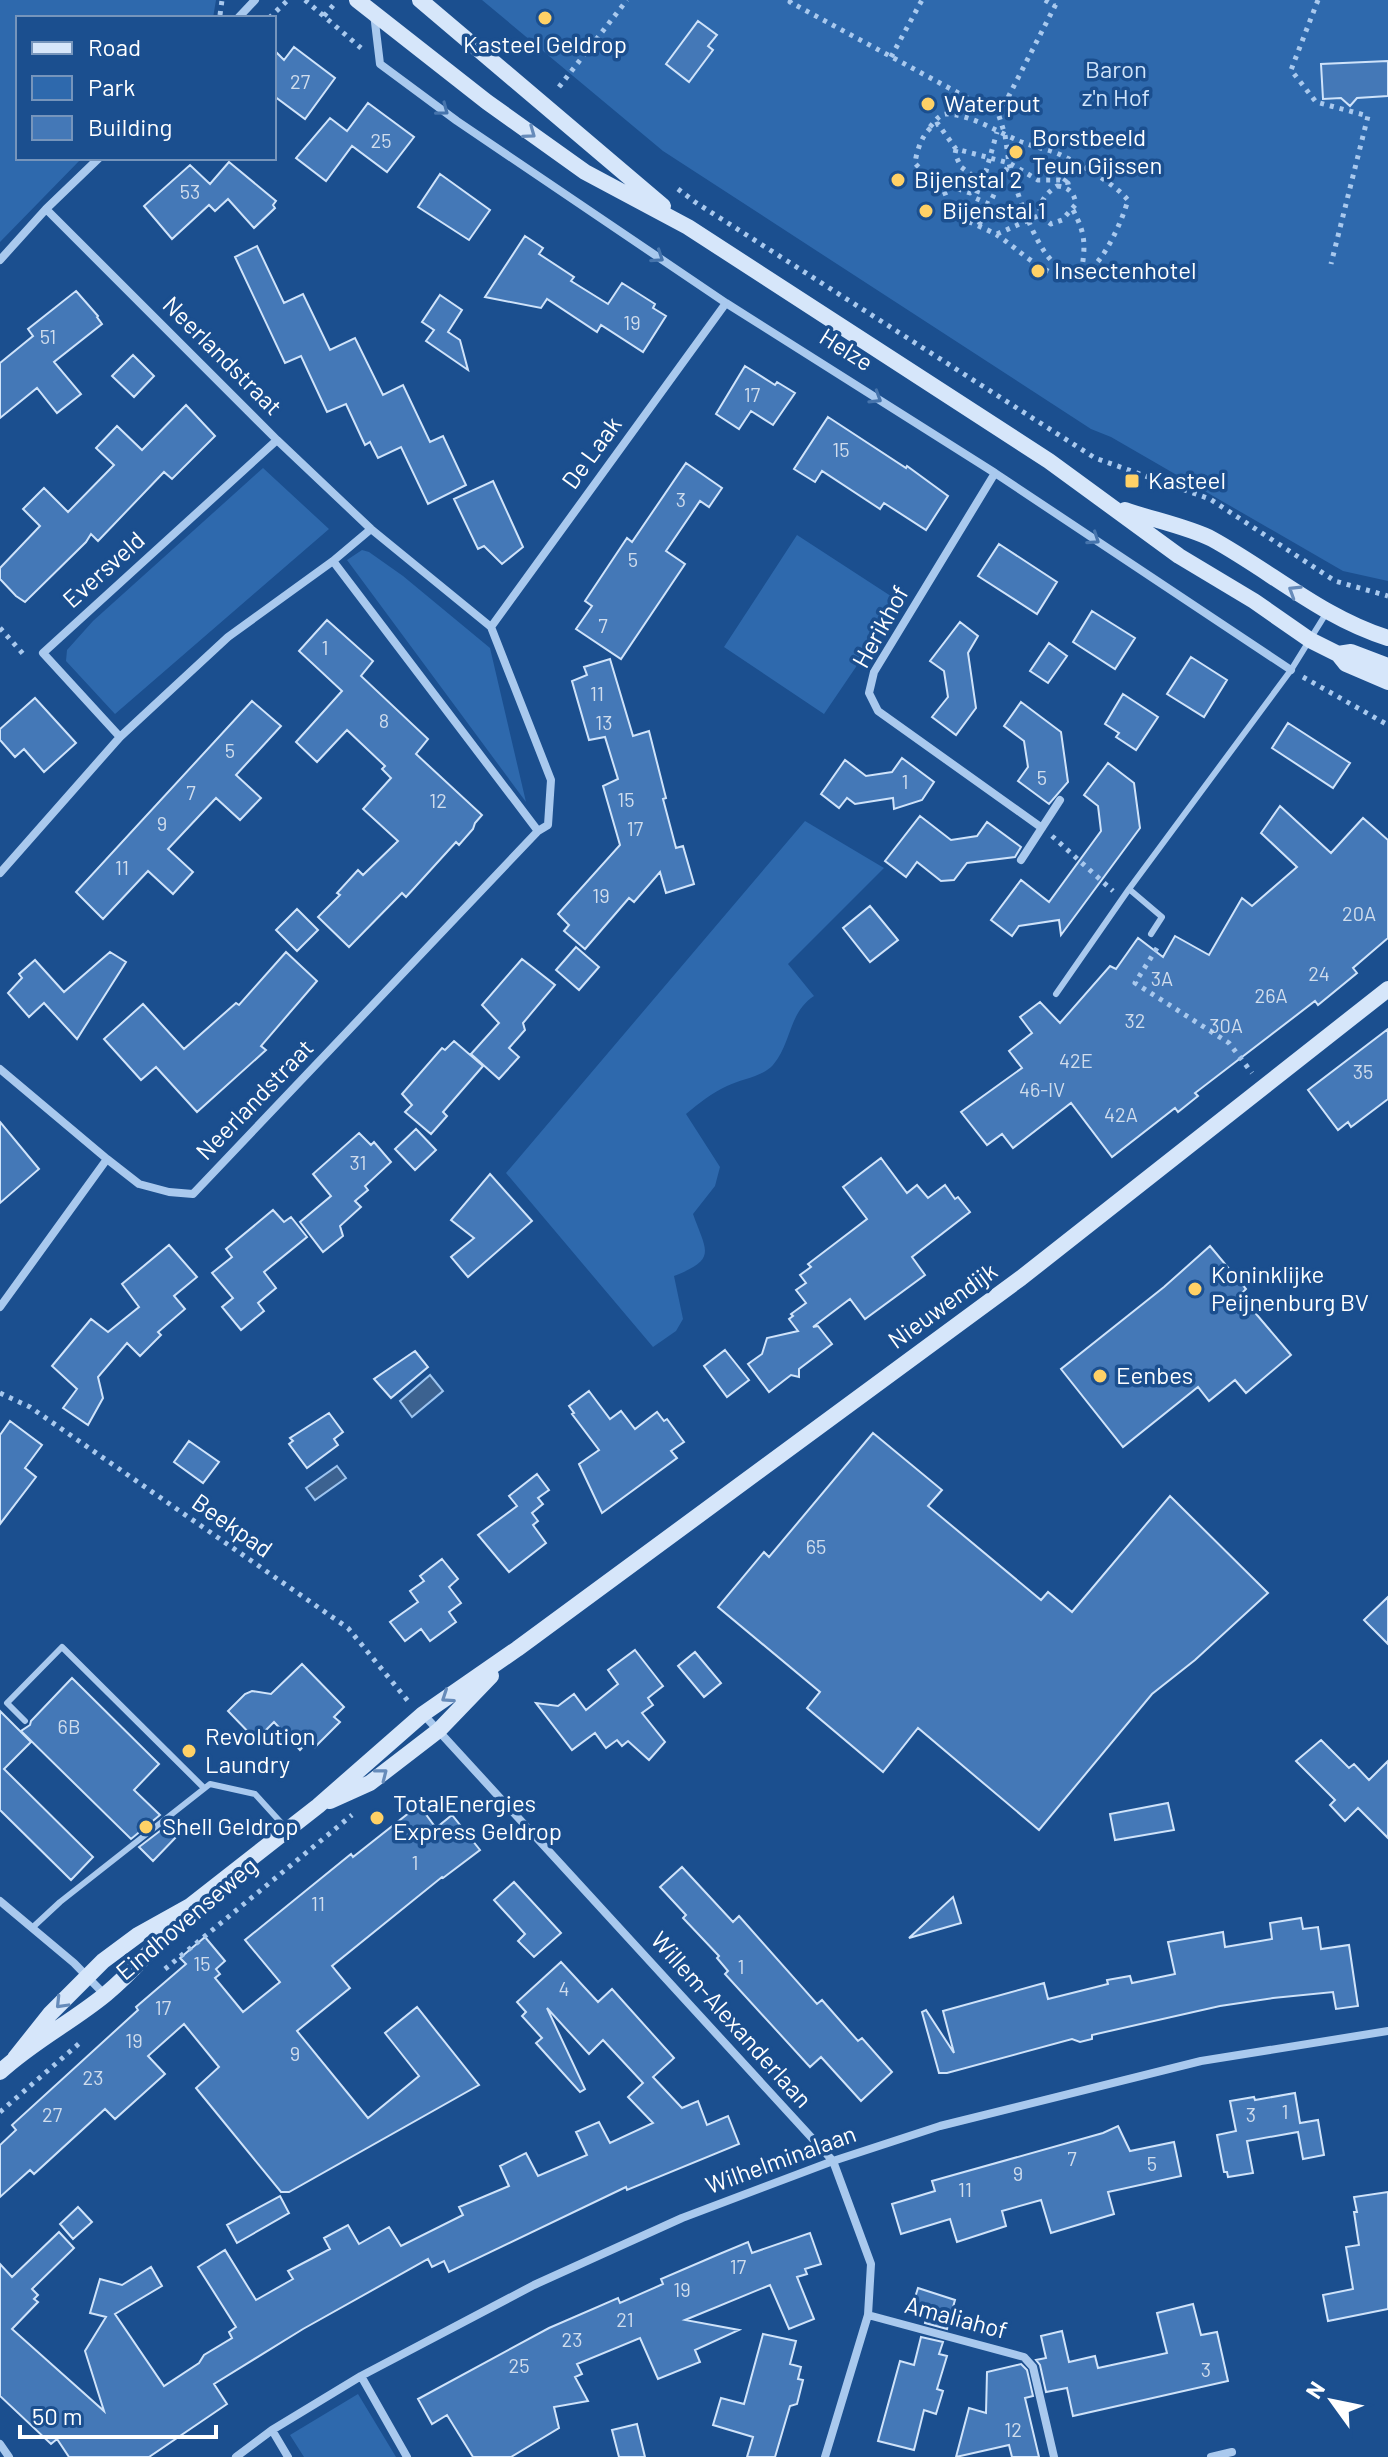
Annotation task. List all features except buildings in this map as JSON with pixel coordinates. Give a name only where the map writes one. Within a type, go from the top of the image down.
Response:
[{"type":"main road","name":"Helze","points":[[357,0],[487,102],[585,172],[688,227],[1049,461],[1184,560],[1254,601],[1310,640],[1338,654],[1346,664],[1388,682]]},
{"type":"main road","name":"Helze","points":[[420,0],[688,227]]},
{"type":"main road","name":"Helze","points":[[1112,506],[1209,537],[1327,612],[1360,630],[1388,638]]},
{"type":"main road","name":"Helze","points":[[1338,654],[1351,652],[1388,666]]},
{"type":"main road","name":"Nieuwendijk","points":[[423,1714],[517,1649],[1021,1278],[1388,989]]},
{"type":"main road","name":"Nieuwendijk","points":[[439,1730],[517,1649]]},
{"type":"main road","name":"Eindhovenseweg","points":[[15,2058],[50,2014],[87,1976],[138,1935],[190,1906],[318,1806],[423,1714]]},
{"type":"main road","name":"Eindhovenseweg","points":[[318,1806],[370,1783],[439,1730]]},
{"type":"main road","name":"Eindhovenseweg","points":[[0,2072],[15,2058],[105,1995],[190,1906]]},
{"type":"street","points":[[240,16],[255,0]]},
{"type":"street","points":[[374,13],[380,64]]},
{"type":"street","name":"Helze","points":[[380,64],[457,121],[726,303],[995,473],[1291,670]]},
{"type":"street","points":[[0,260],[46,209],[97,160]]},
{"type":"street","name":"Neerlandstraat","points":[[46,209],[277,440],[371,529],[491,627],[551,780],[548,825],[538,831],[193,1194],[169,1192],[139,1184],[107,1159]]},
{"type":"street","name":"De Laak","points":[[491,627],[726,303]]},
{"type":"street","name":"Eversveld","points":[[43,653],[277,440]]},
{"type":"street","name":"Herikhof","points":[[995,473],[874,672],[869,693],[878,711],[1042,828]]},
{"type":"street","points":[[0,873],[120,737],[228,637],[333,561],[371,529]]},
{"type":"street","points":[[333,561],[538,831]]},
{"type":"street","points":[[43,653],[120,737]]},
{"type":"street","points":[[1021,860],[1060,800]]},
{"type":"street","points":[[0,1069],[107,1159],[0,1307]]},
{"type":"street","name":"Willem-Alexanderlaan","points":[[423,1714],[833,2161],[871,2264],[868,2315],[825,2457]]},
{"type":"street","points":[[0,1901],[105,1995]]},
{"type":"street","name":"Wilhelminalaan","points":[[236,2457],[272,2430],[361,2376],[534,2285],[682,2218],[833,2161],[940,2126],[1201,2061],[1388,2031]]},
{"type":"street","name":"Amaliahof","points":[[868,2315],[1024,2357],[1033,2367],[1054,2457]]},
{"type":"street","points":[[361,2376],[407,2457]]},
{"type":"street","points":[[272,2430],[288,2457]]},
{"type":"street","points":[[0,2444],[9,2457]]},
{"type":"street","points":[[1211,2457],[1232,2452]]},
{"type":"lane","points":[[1056,994],[1129,889],[1291,670],[1327,612]]},
{"type":"lane","points":[[1129,889],[1162,917],[1151,934]]},
{"type":"lane","points":[[25,1721],[7,1703],[62,1647],[204,1788]]},
{"type":"lane","points":[[32,1928],[60,1902],[210,1784],[255,1794],[288,1829]]},
{"type":"path","points":[[271,16],[288,0]]},
{"type":"path","points":[[305,0],[380,64]]},
{"type":"path","points":[[324,16],[338,0]]},
{"type":"path","points":[[570,97],[559,87],[627,0]]},
{"type":"path","points":[[791,0],[999,115]]},
{"type":"path","points":[[891,57],[922,0]]},
{"type":"path","points":[[1045,0],[1057,3],[999,115],[1013,181],[1030,222],[1054,262],[1078,276]]},
{"type":"path","points":[[1318,0],[1291,70],[1316,102],[1368,116],[1331,264]]},
{"type":"path","points":[[931,177],[942,187],[953,210],[997,234],[1052,274],[1078,276],[1094,265],[1108,246],[1128,200],[1109,182],[1060,154],[1034,148],[965,118],[947,113],[940,115],[930,127],[915,163],[931,177],[950,187],[970,193],[976,191]]},
{"type":"path","points":[[930,127],[938,124],[956,149],[1009,163],[1038,180],[1068,183],[1076,204],[1062,220],[1051,224],[1040,215],[1039,208],[1050,190],[1057,186],[1069,189]]},
{"type":"path","points":[[989,204],[975,198],[997,132]]},
{"type":"path","points":[[956,149],[961,167],[982,182],[997,185]]},
{"type":"path","points":[[979,225],[1009,163]]},
{"type":"path","points":[[1064,182],[1077,165]]},
{"type":"path","name":"Helze","points":[[671,184],[1095,458],[1210,499],[1335,581],[1388,596]]},
{"type":"path","points":[[1073,210],[1086,249],[1078,276]]},
{"type":"path","points":[[997,234],[1040,215]]},
{"type":"path","points":[[0,628],[24,655],[43,653]]},
{"type":"path","points":[[1291,670],[1388,725]]},
{"type":"path","points":[[1042,828],[1122,899]]},
{"type":"path","points":[[1151,934],[1160,944],[1135,983],[1229,1043],[1253,1074]]},
{"type":"path","name":"Beekpad","points":[[0,1393],[30,1407],[348,1628],[401,1694],[423,1714]]},
{"type":"path","name":"Eindhovenseweg","points":[[154,1979],[276,1875],[362,1807]]},
{"type":"path","points":[[0,2112],[83,2040]]},
{"type":"green space","points":[[0,0],[216,0],[213,16],[16,16],[16,160],[80,160],[0,242]]},
{"type":"green space","name":"Baron z'n Hof","points":[[482,0],[1388,0],[1388,581],[1343,571],[1111,437],[1091,429],[663,151]]},
{"type":"green space","points":[[263,468],[329,529],[115,714],[66,661],[67,650],[93,621]]},
{"type":"green space","points":[[797,535],[900,602],[824,714],[724,647]]},
{"type":"green space","points":[[362,550],[403,576],[490,648],[526,802],[347,560]]},
{"type":"green space","points":[[805,821],[884,868],[788,964],[814,996],[799,1011],[773,1065],[764,1072],[716,1092],[686,1114],[720,1167],[715,1186],[693,1214],[704,1245],[703,1259],[674,1276],[683,1319],[676,1331],[653,1347],[506,1173]]},
{"type":"green space","points":[[358,2394],[396,2457],[304,2457],[290,2435]]},
{"type":"shaded area","points":[[430,1375],[443,1391],[412,1417],[400,1401]]},
{"type":"shaded area","points":[[337,1466],[346,1478],[315,1500],[306,1488]]},
{"type":"place","name":"Kasteel Geldrop","points":[[545,18]]},
{"type":"place","name":"Waterput","points":[[928,104]]},
{"type":"place","name":"Borstbeeld Teun Gijssen","points":[[1016,152]]},
{"type":"place","name":"Bijenstal 2","points":[[898,180]]},
{"type":"place","name":"Bijenstal 1","points":[[926,211]]},
{"type":"place","name":"Insectenhotel","points":[[1038,271]]},
{"type":"place","name":"Kasteel","points":[[1132,481]]},
{"type":"place","name":"Koninklijke Peijnenburg BV","points":[[1195,1289]]},
{"type":"place","name":"Eenbes","points":[[1100,1376]]},
{"type":"place","name":"Revolution Laundry","points":[[189,1751]]},
{"type":"place","name":"TotalEnergies Express Geldrop","points":[[377,1818]]},
{"type":"place","name":"Shell Geldrop","points":[[146,1827]]}]
